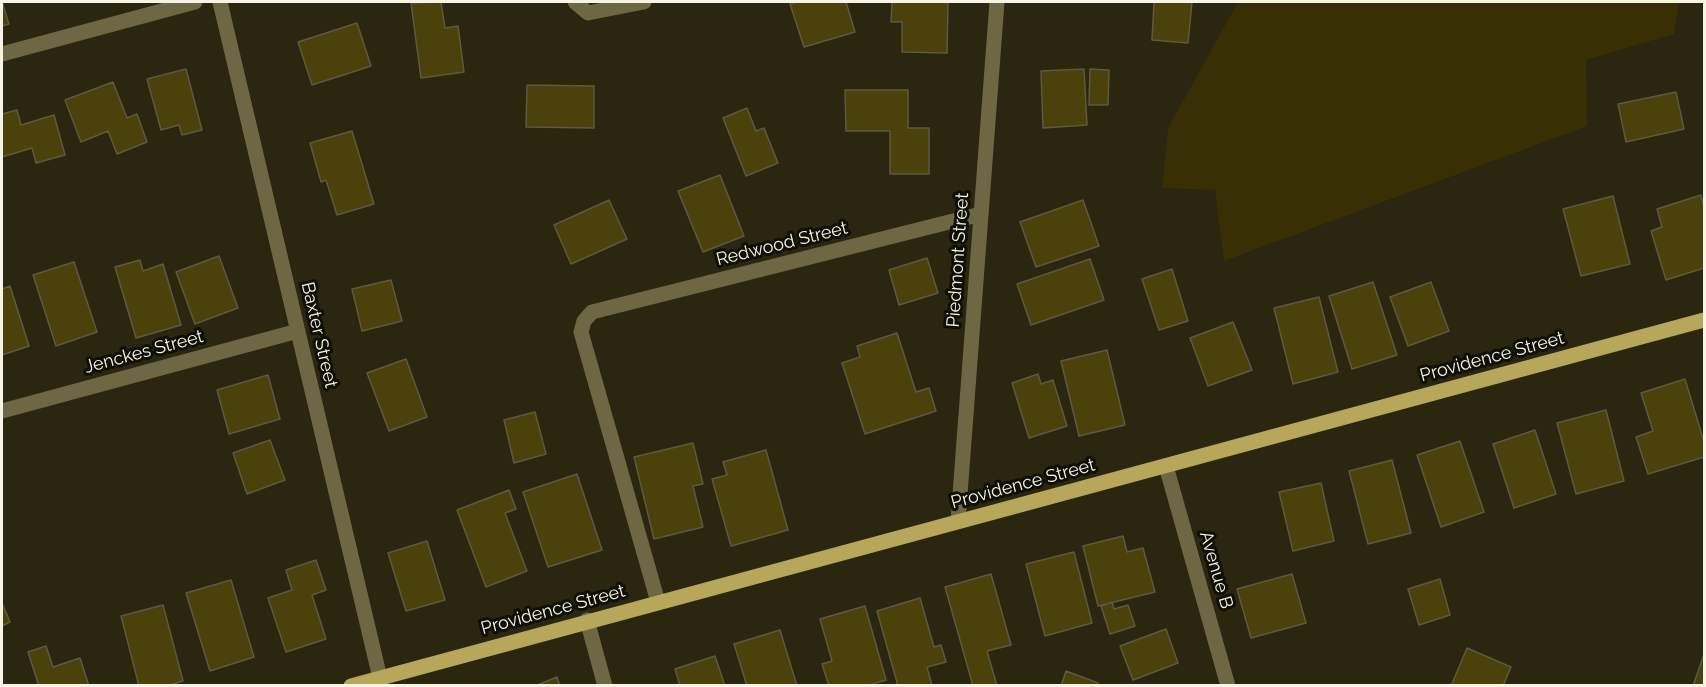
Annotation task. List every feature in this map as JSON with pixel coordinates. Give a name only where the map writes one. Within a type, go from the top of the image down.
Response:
[{"type":"main road","name":"Providence Street","points":[[351,686],[587,620],[1704,320]]},
{"type":"street","points":[[2,54],[195,2]]},
{"type":"street","name":"Baxter Street","points":[[220,2],[380,678]]},
{"type":"street","points":[[575,2],[588,13],[644,2]]},
{"type":"street","name":"Piedmont Street","points":[[958,521],[997,2]]},
{"type":"street","name":"Redwood Street","points":[[658,602],[581,332],[584,321],[592,312],[981,214]]},
{"type":"street","name":"Jenckes Street","points":[[2,411],[298,331]]},
{"type":"street","name":"Avenue B","points":[[1166,466],[1228,686]]},
{"type":"street","points":[[587,620],[605,686]]},
{"type":"shaded area","points":[[1238,2],[1679,2],[1674,34],[1586,60],[1587,126],[1224,261],[1215,190],[1162,188],[1168,128]]},
{"type":"building","points":[[2,2],[9,24],[2,26]]},
{"type":"building","points":[[441,2],[445,28],[458,26],[464,72],[421,78],[411,3]]},
{"type":"building","points":[[846,2],[855,32],[804,47],[790,4]]},
{"type":"building","points":[[892,2],[948,2],[947,53],[902,52],[902,22],[891,22]]},
{"type":"building","points":[[1154,2],[1192,2],[1188,43],[1152,40]]},
{"type":"building","points":[[357,23],[371,66],[312,85],[298,42]]},
{"type":"building","points":[[186,69],[202,130],[182,135],[179,125],[161,130],[147,79]]},
{"type":"building","points":[[1084,69],[1087,125],[1043,128],[1041,71]]},
{"type":"building","points":[[1090,69],[1109,70],[1108,105],[1089,105]]},
{"type":"building","points":[[113,82],[127,118],[137,114],[147,142],[117,154],[108,131],[81,142],[65,100]]},
{"type":"building","points":[[527,85],[594,86],[594,128],[526,127]]},
{"type":"building","points":[[845,90],[908,90],[908,128],[929,128],[929,174],[890,174],[890,131],[846,131]]},
{"type":"building","points":[[1676,92],[1684,129],[1626,142],[1618,104]]},
{"type":"building","points":[[747,108],[756,131],[764,128],[778,163],[746,176],[723,118]]},
{"type":"building","points":[[17,110],[21,125],[54,115],[65,155],[36,163],[32,148],[2,157],[2,114]]},
{"type":"building","points":[[352,131],[374,204],[337,215],[326,180],[321,182],[310,143]]},
{"type":"building","points":[[720,175],[744,236],[703,252],[678,191]]},
{"type":"building","points":[[1701,195],[1704,207],[1704,268],[1666,280],[1651,231],[1662,227],[1657,209]]},
{"type":"building","points":[[1613,196],[1630,264],[1581,276],[1563,209]]},
{"type":"building","points":[[609,200],[627,239],[571,264],[554,225]]},
{"type":"building","points":[[1083,200],[1099,246],[1036,267],[1020,222]]},
{"type":"building","points":[[219,256],[238,308],[195,324],[176,272]]},
{"type":"building","points":[[927,258],[938,293],[899,305],[889,270]]},
{"type":"building","points":[[1090,259],[1104,300],[1031,325],[1017,284]]},
{"type":"building","points":[[140,260],[143,271],[163,264],[181,325],[136,338],[115,267]]},
{"type":"building","points":[[74,262],[97,332],[56,346],[33,275]]},
{"type":"building","points":[[1172,269],[1188,321],[1159,330],[1142,279]]},
{"type":"building","points":[[391,280],[402,321],[362,331],[352,289]]},
{"type":"building","points":[[1373,282],[1397,355],[1352,369],[1329,296]]},
{"type":"building","points":[[1431,282],[1449,331],[1408,346],[1390,297]]},
{"type":"building","points":[[10,286],[29,346],[2,355],[2,289]]},
{"type":"building","points":[[1319,297],[1338,372],[1293,384],[1274,308]]},
{"type":"building","points":[[1233,322],[1252,370],[1208,386],[1190,338]]},
{"type":"building","points":[[897,333],[916,392],[929,388],[936,411],[865,434],[842,363],[860,357],[857,346]]},
{"type":"building","points":[[1107,350],[1125,425],[1079,436],[1061,361]]},
{"type":"building","points":[[406,359],[427,417],[389,431],[367,373]]},
{"type":"building","points":[[1038,374],[1041,384],[1053,380],[1067,426],[1029,438],[1012,383]]},
{"type":"building","points":[[268,375],[280,419],[229,434],[217,390]]},
{"type":"building","points":[[1685,379],[1704,442],[1704,457],[1648,474],[1636,437],[1653,431],[1641,393]]},
{"type":"building","points":[[1606,410],[1624,481],[1576,494],[1557,423]]},
{"type":"building","points":[[535,412],[546,454],[514,463],[504,420]]},
{"type":"building","points":[[1535,430],[1556,494],[1514,508],[1493,444]]},
{"type":"building","points":[[270,440],[285,480],[247,494],[233,453]]},
{"type":"building","points":[[1460,441],[1484,512],[1441,527],[1417,455]]},
{"type":"building","points":[[693,443],[703,484],[693,486],[703,527],[654,539],[634,457]]},
{"type":"building","points":[[766,450],[788,530],[731,546],[712,479],[727,475],[723,462]]},
{"type":"building","points":[[1392,460],[1411,533],[1368,544],[1349,471]]},
{"type":"building","points":[[577,474],[602,550],[548,567],[523,492]]},
{"type":"building","points":[[1321,483],[1334,541],[1293,551],[1279,492]]},
{"type":"building","points":[[509,490],[516,509],[505,513],[527,571],[486,587],[457,510]]},
{"type":"building","points":[[1123,536],[1127,552],[1143,548],[1155,592],[1098,606],[1083,546]]},
{"type":"building","points":[[427,541],[445,600],[406,611],[388,553]]},
{"type":"building","points":[[1074,552],[1092,623],[1045,636],[1026,564]]},
{"type":"building","points":[[316,560],[326,590],[312,595],[326,639],[286,652],[268,598],[292,590],[286,570]]},
{"type":"building","points":[[991,574],[1011,645],[987,651],[997,686],[973,686],[945,587]]},
{"type":"building","points":[[1292,574],[1306,623],[1251,638],[1237,589]]},
{"type":"building","points":[[1440,579],[1450,615],[1419,625],[1408,589]]},
{"type":"building","points":[[231,580],[254,657],[210,671],[186,593]]},
{"type":"building","points":[[920,598],[934,647],[941,645],[946,662],[927,667],[932,686],[898,686],[877,611]]},
{"type":"building","points":[[1112,602],[1114,609],[1128,605],[1135,626],[1110,634],[1101,606]]},
{"type":"building","points":[[2,603],[10,622],[2,626]]},
{"type":"building","points":[[163,605],[183,681],[167,686],[139,686],[121,616]]},
{"type":"building","points":[[865,606],[886,680],[866,686],[829,686],[822,664],[832,661],[820,619]]},
{"type":"building","points":[[1166,629],[1178,663],[1133,680],[1120,646]]},
{"type":"building","points":[[780,630],[797,686],[747,686],[734,644]]},
{"type":"building","points":[[46,646],[53,667],[80,658],[89,686],[39,686],[28,652]]},
{"type":"building","points":[[1467,648],[1511,667],[1503,686],[1451,686]]},
{"type":"building","points":[[1704,654],[1704,686],[1693,686]]},
{"type":"building","points":[[715,656],[725,686],[680,686],[675,669]]},
{"type":"building","points":[[1066,671],[1098,683],[1097,686],[1061,686]]},
{"type":"building","points":[[557,677],[560,686],[535,686]]}]
